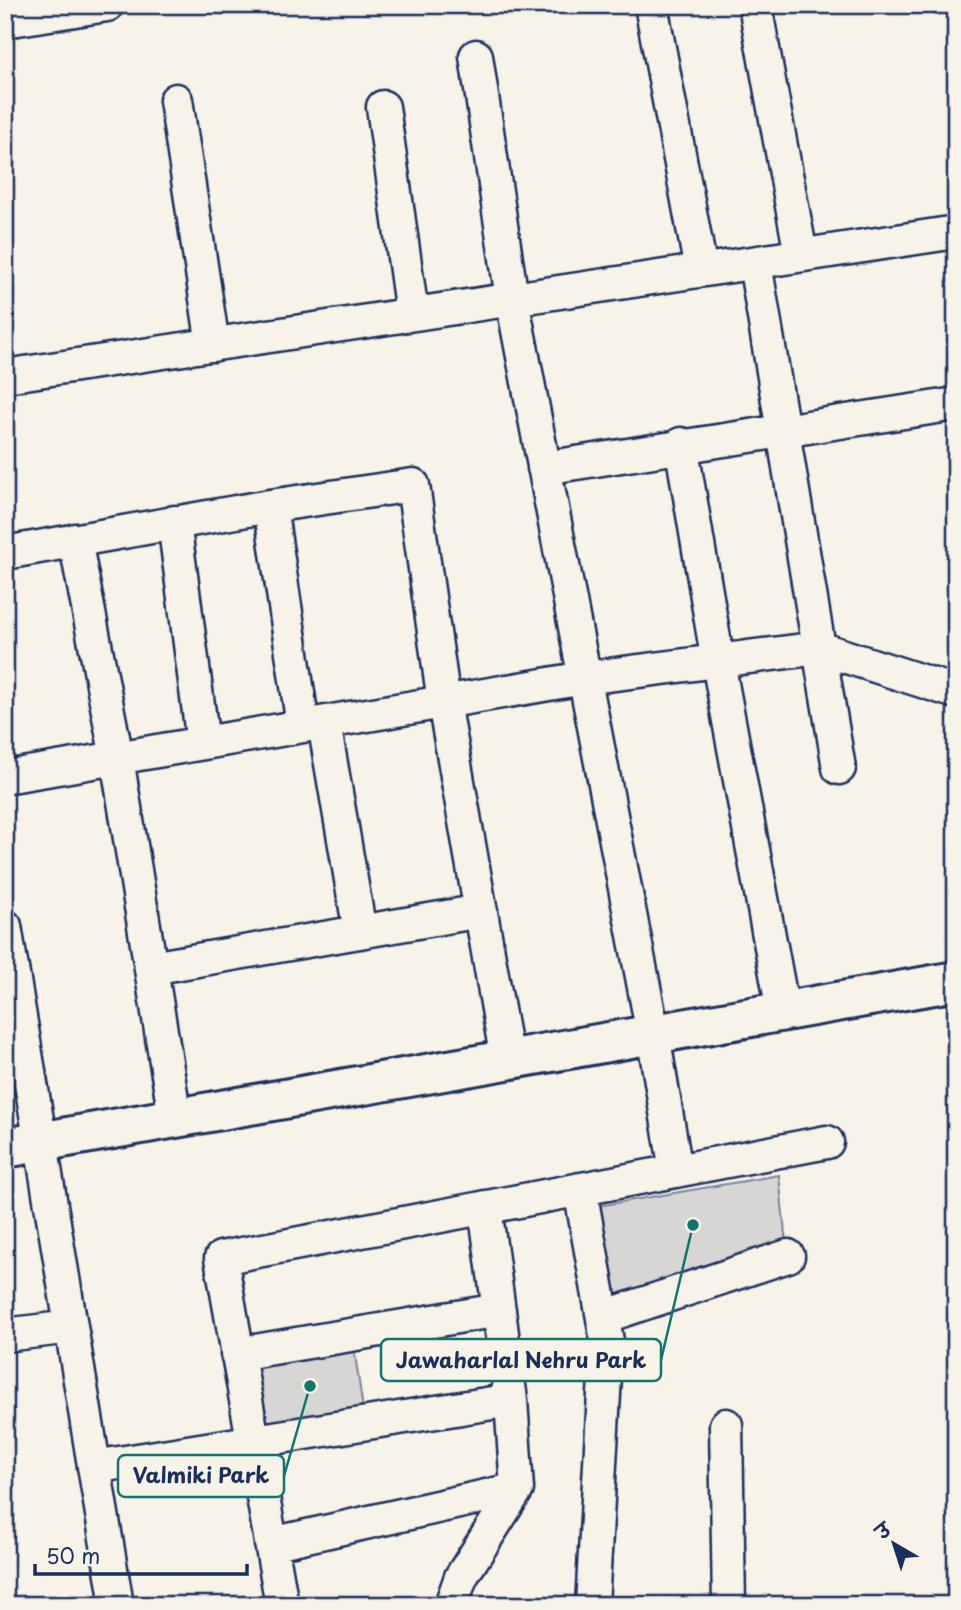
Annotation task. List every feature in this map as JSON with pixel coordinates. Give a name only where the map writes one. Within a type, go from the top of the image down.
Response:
[{"type":"street","points":[[651,5],[701,270]]},
{"type":"street","points":[[755,5],[801,255]]},
{"type":"street","points":[[5,22],[90,7]]},
{"type":"street","points":[[476,56],[512,299],[653,1034],[676,1171]]},
{"type":"street","points":[[176,100],[213,345]]},
{"type":"street","points":[[383,107],[412,314]]},
{"type":"street","points":[[5,376],[956,232]]},
{"type":"street","points":[[755,262],[839,768]]},
{"type":"street","points":[[544,468],[681,444],[956,404]]},
{"type":"street","points":[[681,444],[718,662],[783,1011]]},
{"type":"street","points":[[5,553],[174,522],[413,485],[444,702],[508,1060]]},
{"type":"street","points":[[270,506],[313,724],[360,932]]},
{"type":"street","points":[[174,522],[203,743]]},
{"type":"street","points":[[75,540],[117,758],[175,1118]]},
{"type":"street","points":[[5,777],[584,678],[819,648],[956,692]]},
{"type":"street","points":[[151,968],[481,911]]},
{"type":"street","points":[[5,926],[23,1145],[71,1327],[117,1605]]},
{"type":"street","points":[[23,1145],[956,981]]},
{"type":"street","points":[[282,1605],[251,1441],[221,1258],[827,1142]]},
{"type":"street","points":[[580,1189],[607,1341],[592,1605]]},
{"type":"street","points":[[451,1605],[461,1577],[517,1489],[511,1399],[485,1207]]},
{"type":"street","points":[[603,1317],[788,1256]]},
{"type":"street","points":[[237,1354],[499,1310]]},
{"type":"street","points":[[5,1335],[71,1327]]},
{"type":"street","points":[[94,1467],[511,1399]]},
{"type":"street","points":[[726,1425],[729,1605]]},
{"type":"street","points":[[271,1544],[517,1489]]},
{"type":"shaded area","points":[[779,1175],[786,1243],[616,1302],[598,1206]]},
{"type":"shaded area","points":[[354,1348],[363,1409],[267,1425],[256,1362]]},
{"type":"place","name":"Jawaharlal Nehru Park","points":[[693,1225]]},
{"type":"place","name":"Valmiki Park","points":[[310,1386]]}]
